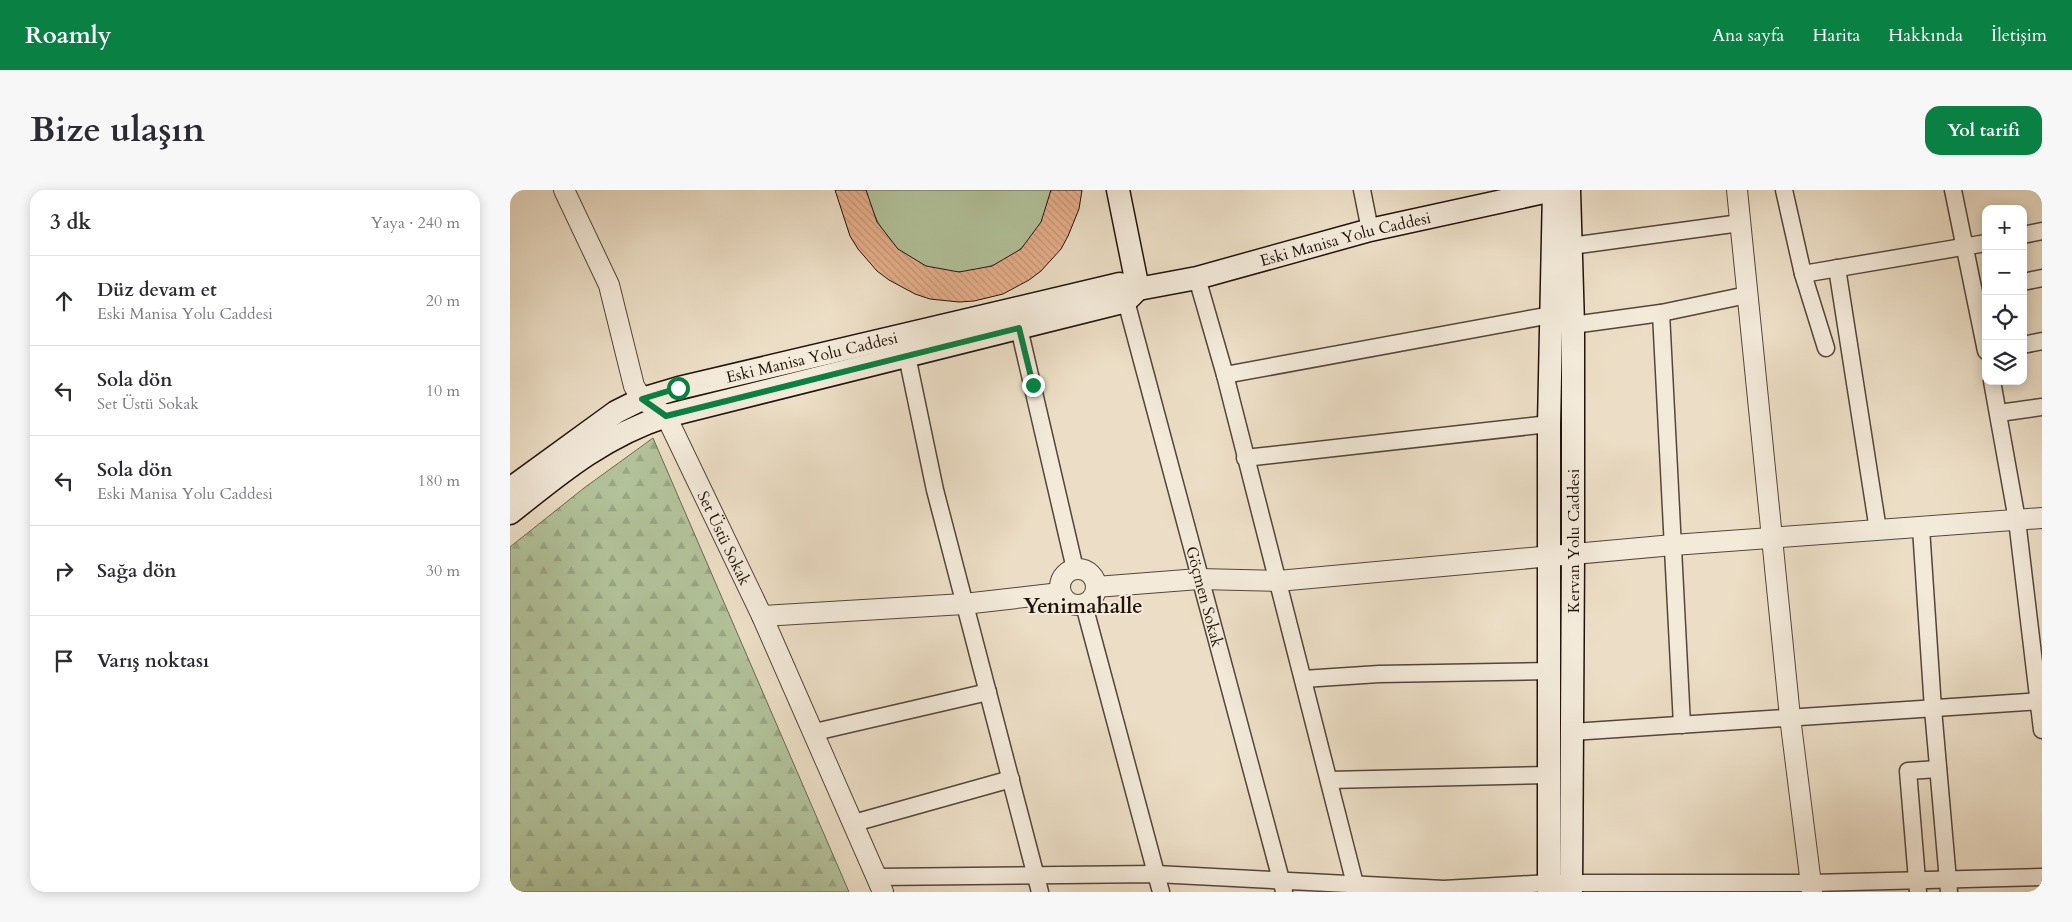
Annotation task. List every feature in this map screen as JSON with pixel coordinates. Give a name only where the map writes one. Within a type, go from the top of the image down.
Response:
[{"type":"main road","points":[[1118,190],[1132,295]]},
{"type":"main road","name":"Eski Manisa Yolu Caddesi","points":[[510,513],[600,445],[638,425],[666,416],[1019,328],[1370,230],[1553,190]]},
{"type":"main road","name":"Kervan Yolu Caddesi","points":[[1549,887],[1549,424],[1553,190]]},
{"type":"main road","name":"Kervan Yolu Caddesi","points":[[1569,190],[1573,325],[1574,555],[1571,887]]},
{"type":"main road","name":"Eski Manisa Yolu Caddesi","points":[[510,489],[584,433],[616,412],[642,399],[678,388],[1120,284],[1132,295]]},
{"type":"street","name":"Set Üstü Sokak","points":[[564,190],[609,285],[634,386],[642,399],[666,416],[762,616],[815,732],[880,884]]},
{"type":"street","points":[[1362,190],[1370,230]]},
{"type":"street","points":[[1737,190],[1790,717],[1811,888]]},
{"type":"street","points":[[1784,190],[1802,274],[1826,348]]},
{"type":"street","points":[[1953,190],[1964,247],[1980,290],[1985,340]]},
{"type":"street","points":[[1571,246],[1740,223]]},
{"type":"street","points":[[2027,234],[2042,231]]},
{"type":"street","points":[[1802,274],[1982,244]]},
{"type":"street","points":[[1837,268],[1878,530]]},
{"type":"street","points":[[1197,278],[1225,375],[1355,884]]},
{"type":"street","points":[[2027,281],[2042,278]]},
{"type":"street","name":"Göçmen Sokak","points":[[1132,295],[1199,579],[1283,887]]},
{"type":"street","points":[[1573,325],[1661,312],[1747,295]]},
{"type":"street","points":[[1661,312],[1682,725]]},
{"type":"street","points":[[1225,375],[1551,315]]},
{"type":"street","points":[[1019,328],[1075,569]]},
{"type":"street","points":[[2027,344],[2042,341]]},
{"type":"street","points":[[907,356],[935,490],[1040,892]]},
{"type":"street","points":[[1993,385],[2017,520],[2042,730]]},
{"type":"street","points":[[1998,413],[2042,407]]},
{"type":"street","points":[[1245,458],[1549,424]]},
{"type":"street","points":[[1096,588],[1199,579],[1278,581],[1673,545],[2042,518]]},
{"type":"street","points":[[1921,528],[1933,709],[1949,886]]},
{"type":"street","points":[[1075,569],[1087,572],[1095,581],[1096,588],[1093,598],[1084,605],[1069,604],[1060,593],[1059,585],[1062,577],[1075,569]]},
{"type":"street","points":[[762,616],[964,604],[1060,593]]},
{"type":"street","points":[[1084,605],[1161,892]]},
{"type":"street","points":[[1303,680],[1379,674],[1550,671]]},
{"type":"street","points":[[815,732],[988,692]]},
{"type":"street","points":[[1572,732],[2040,701]]},
{"type":"street","points":[[1917,886],[1908,771],[1938,770]]},
{"type":"street","points":[[1329,780],[1550,775]]},
{"type":"street","points":[[854,823],[1011,779]]},
{"type":"street","points":[[880,884],[1036,875],[1156,874],[1283,887],[1355,884],[1444,890],[1549,887],[1811,888],[1949,886],[2042,877]]},
{"type":"green space","points":[[866,190],[1051,190],[1041,223],[1029,240],[1014,254],[996,264],[976,270],[956,272],[936,269],[917,262],[899,250],[887,237],[878,222]]},
{"type":"green space","points":[[653,438],[849,892],[510,892],[510,547],[584,488]]},
{"type":"building","points":[[835,190],[866,190],[877,222],[898,249],[926,266],[959,272],[992,266],[1021,249],[1041,222],[1051,190],[1082,190],[1079,209],[1068,236],[1061,249],[1041,271],[1003,294],[974,301],[959,302],[930,299],[915,294],[877,271],[858,249],[850,236]]},
{"type":"district","name":"Yenimahalle","points":[[1083,606]]},
{"type":"route","points":[[678,388],[642,399],[666,416],[1019,328],[1033,385]]}]
